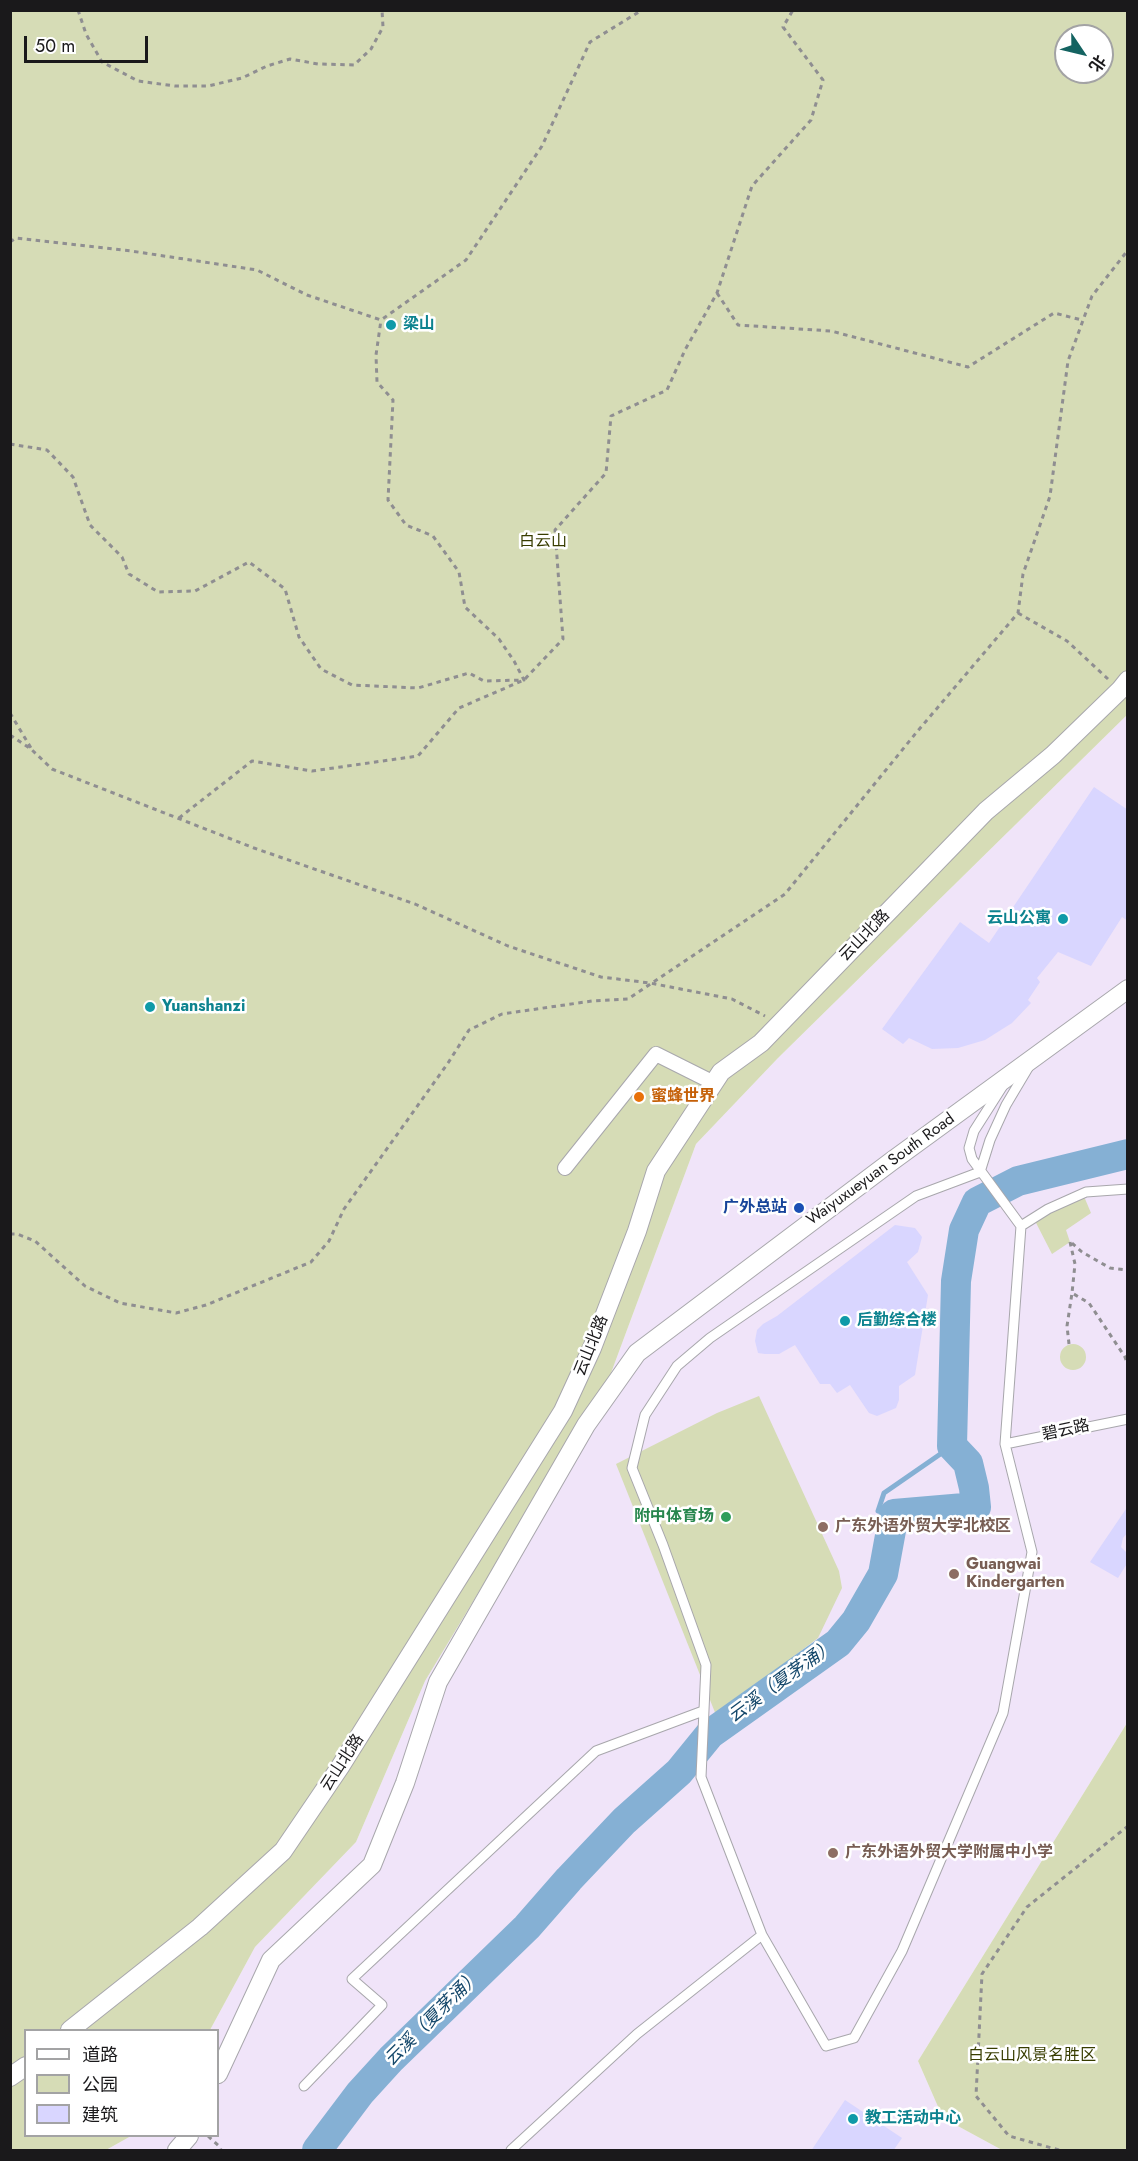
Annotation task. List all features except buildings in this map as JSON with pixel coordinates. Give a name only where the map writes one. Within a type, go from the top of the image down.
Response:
[{"type":"street","name":"云山北路","points":[[72,2029],[200,1927],[283,1851],[352,1749],[563,1411],[637,1232],[656,1171],[721,1072],[761,1043],[986,811],[1053,755],[1124,685]]},
{"type":"street","name":"Waiyuxueyuan South Road","points":[[219,2072],[271,1960],[372,1865],[405,1783],[438,1682],[586,1425],[637,1353],[892,1161],[1128,989]]},
{"type":"street","points":[[565,1168],[656,1054],[714,1083]]},
{"type":"street","points":[[563,1411],[586,1425]]},
{"type":"street","points":[[10,2078],[24,2068]]},
{"type":"street","points":[[177,2151],[188,2137]]},
{"type":"lane","points":[[980,1172],[990,1140],[1006,1105],[1034,1058]]},
{"type":"lane","points":[[980,1172],[916,1196],[710,1338],[677,1366],[645,1415],[632,1468],[663,1545],[706,1665],[701,1777],[762,1935],[826,2046],[854,2038],[902,1951],[1003,1713],[1032,1552],[1005,1444],[1020,1226],[980,1172],[972,1159],[969,1148],[974,1131],[1010,1075]]},
{"type":"lane","points":[[1020,1226],[1048,1209],[1086,1192],[1128,1190]]},
{"type":"lane","name":"碧云路","points":[[1005,1444],[1128,1419]]},
{"type":"lane","points":[[303,2086],[382,2005],[352,1979],[596,1751],[703,1711]]},
{"type":"lane","points":[[511,2151],[637,2034],[762,1935]]},
{"type":"path","points":[[78,10],[86,34],[102,62],[138,81],[175,86],[208,86],[242,78],[267,66],[290,59],[318,64],[354,65],[371,49],[383,27],[382,10]]},
{"type":"path","points":[[524,680],[499,639],[465,607],[459,572],[433,536],[406,525],[388,500],[393,400],[377,382],[376,355],[381,320],[466,260],[542,146],[590,42],[642,10]]},
{"type":"path","points":[[179,818],[252,761],[312,771],[418,756],[459,708],[524,680],[563,639],[555,530],[606,473],[611,417],[667,390],[685,350],[717,293],[752,186],[811,120],[823,80],[783,27],[793,10]]},
{"type":"path","points":[[10,242],[16,238],[257,270],[307,295],[381,320]]},
{"type":"path","points":[[10,1234],[17,1234],[34,1241],[85,1286],[120,1303],[176,1313],[206,1305],[312,1262],[328,1241],[344,1209],[469,1030],[502,1014],[592,1001],[628,999],[785,894],[916,733],[1018,613],[1023,574],[1050,496],[1068,362],[1092,296],[1128,250]]},
{"type":"path","points":[[717,293],[738,325],[831,331],[968,367],[1054,313],[1083,320]]},
{"type":"path","points":[[10,444],[47,450],[73,477],[90,525],[122,557],[129,574],[158,592],[195,591],[249,562],[285,589],[299,637],[321,669],[352,685],[418,688],[469,673],[484,681],[524,680]]},
{"type":"path","points":[[1018,613],[1067,641],[1124,685]]},
{"type":"path","points":[[10,713],[31,749]]},
{"type":"path","points":[[10,735],[31,749],[52,769],[254,848],[416,904],[508,945],[601,977],[650,983],[732,999],[780,1023]]},
{"type":"path","points":[[1069,1344],[1067,1326],[1075,1264],[1070,1242],[1110,1268],[1128,1270]]},
{"type":"path","points":[[1072,1293],[1089,1303],[1125,1357],[1128,1366]]},
{"type":"path","points":[[1059,2151],[1010,2136],[976,2096],[982,1974],[1027,1907],[1128,1826]]},
{"type":"path","points":[[208,2137],[220,2147],[221,2151]]},
{"type":"shaded area","name":"广东外语外贸大学北校区","points":[[1127,715],[1127,1723],[918,2061],[943,2118],[1002,2150],[106,2150],[129,2137],[219,2137],[219,2029],[211,2029],[255,1947],[356,1842],[425,1681],[611,1373],[696,1144],[778,1058]]},
{"type":"green space","name":"白云山","points":[[11,11],[1127,11],[1127,715],[778,1058],[696,1144],[611,1373],[425,1681],[356,1842],[255,1947],[211,2029],[24,2029],[24,2137],[129,2137],[106,2150],[11,2150]]},
{"type":"green space","points":[[1083,1194],[1091,1213],[1066,1230],[1070,1242],[1052,1254],[1033,1217]]},
{"type":"green space","points":[[1073,1344],[1082,1348],[1086,1357],[1082,1366],[1073,1370],[1064,1366],[1060,1357],[1064,1348]]},
{"type":"green space","name":"附中体育场","points":[[759,1396],[839,1571],[842,1588],[818,1638],[716,1715],[616,1464],[717,1413]]},
{"type":"green space","name":"白云山风景名胜区","points":[[1127,1723],[1127,2150],[1002,2150],[943,2118],[918,2061]]},
{"type":"waterway","name":"云溪（夏茅涌）","points":[[317,2150],[360,2093],[391,2059],[527,1927],[624,1821],[679,1772],[710,1734],[838,1643],[856,1621],[883,1574],[894,1514],[976,1507],[968,1463],[952,1446],[956,1281],[964,1230],[977,1202],[1018,1181],[1128,1154]]},
{"type":"waterway","points":[[894,1514],[878,1511],[884,1493],[952,1446]]},
{"type":"place","name":"梁山","points":[[391,325]]},
{"type":"place","name":"云山公寓","points":[[1063,919]]},
{"type":"place","name":"Yuanshanzi","points":[[150,1007]]},
{"type":"place","name":"蜜蜂世界","points":[[639,1097]]},
{"type":"place","name":"广外总站","points":[[799,1208]]},
{"type":"place","name":"后勤综合楼","points":[[845,1321]]},
{"type":"place","name":"附中体育场","points":[[726,1517]]},
{"type":"place","name":"广东外语外贸大学北校区","points":[[823,1527]]},
{"type":"place","name":"Guangwai Kindergarten","points":[[954,1574]]},
{"type":"place","name":"广东外语外贸大学附属中小学","points":[[833,1853]]},
{"type":"place","name":"教工活动中心","points":[[853,2119]]}]
